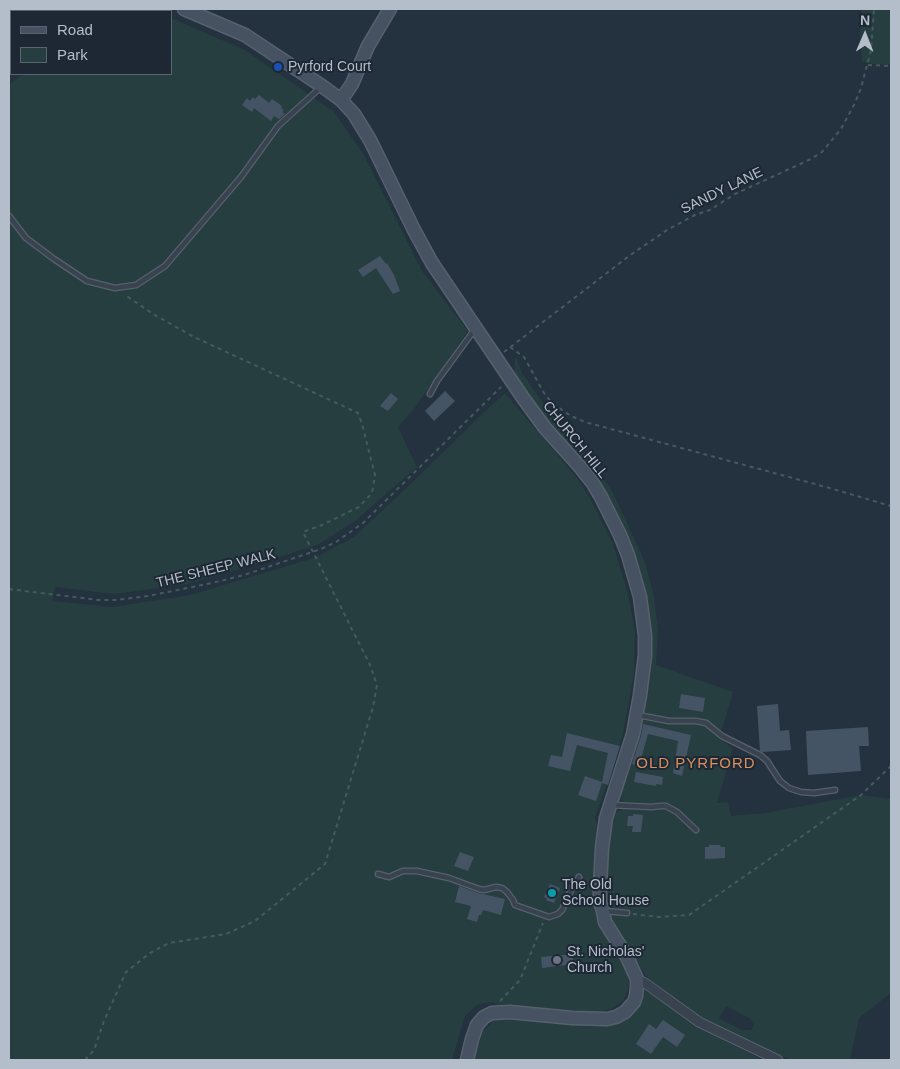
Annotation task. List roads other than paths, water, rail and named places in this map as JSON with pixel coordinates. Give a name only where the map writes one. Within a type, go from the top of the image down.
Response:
[{"type":"main road","name":"CHURCH HILL","points":[[184,9],[245,35],[322,86],[341,100],[354,114],[370,140],[428,255],[523,398],[545,428],[592,482],[620,536],[640,597],[645,635],[643,671],[637,715],[605,825],[602,848],[600,902],[605,922],[627,957],[637,979]]},
{"type":"main road","points":[[341,100],[352,84],[368,46],[390,9]]},
{"type":"main road","points":[[467,1060],[477,1025],[484,1017],[492,1013],[510,1012],[572,1018],[607,1019],[616,1017],[625,1012],[634,1002],[638,987],[637,979]]},
{"type":"street","points":[[637,979],[699,1022],[778,1060]]},
{"type":"lane","points":[[9,216],[26,238],[54,260],[87,281],[115,288],[136,285],[165,266],[240,177],[278,126],[322,86]]},
{"type":"lane","points":[[430,394],[437,381],[476,328]]},
{"type":"lane","points":[[637,715],[669,721],[706,723],[722,736],[760,755],[789,788],[801,792],[814,793],[835,790]]},
{"type":"lane","points":[[610,805],[666,806],[677,812],[696,830]]},
{"type":"lane","points":[[378,874],[390,877],[403,871],[417,871],[449,878],[479,889],[502,888],[507,892],[515,905],[546,916],[554,916],[562,910],[579,877]]},
{"type":"lane","points":[[603,911],[627,913]]},
{"type":"place","name":"Pyrford Court","points":[[278,67]]},
{"type":"place","name":"The Old School House","points":[[552,893]]},
{"type":"place","name":"St. Nicholas' Church","points":[[557,960]]},
{"type":"district","name":"OLD PYRFORD","points":[[696,764]]}]
